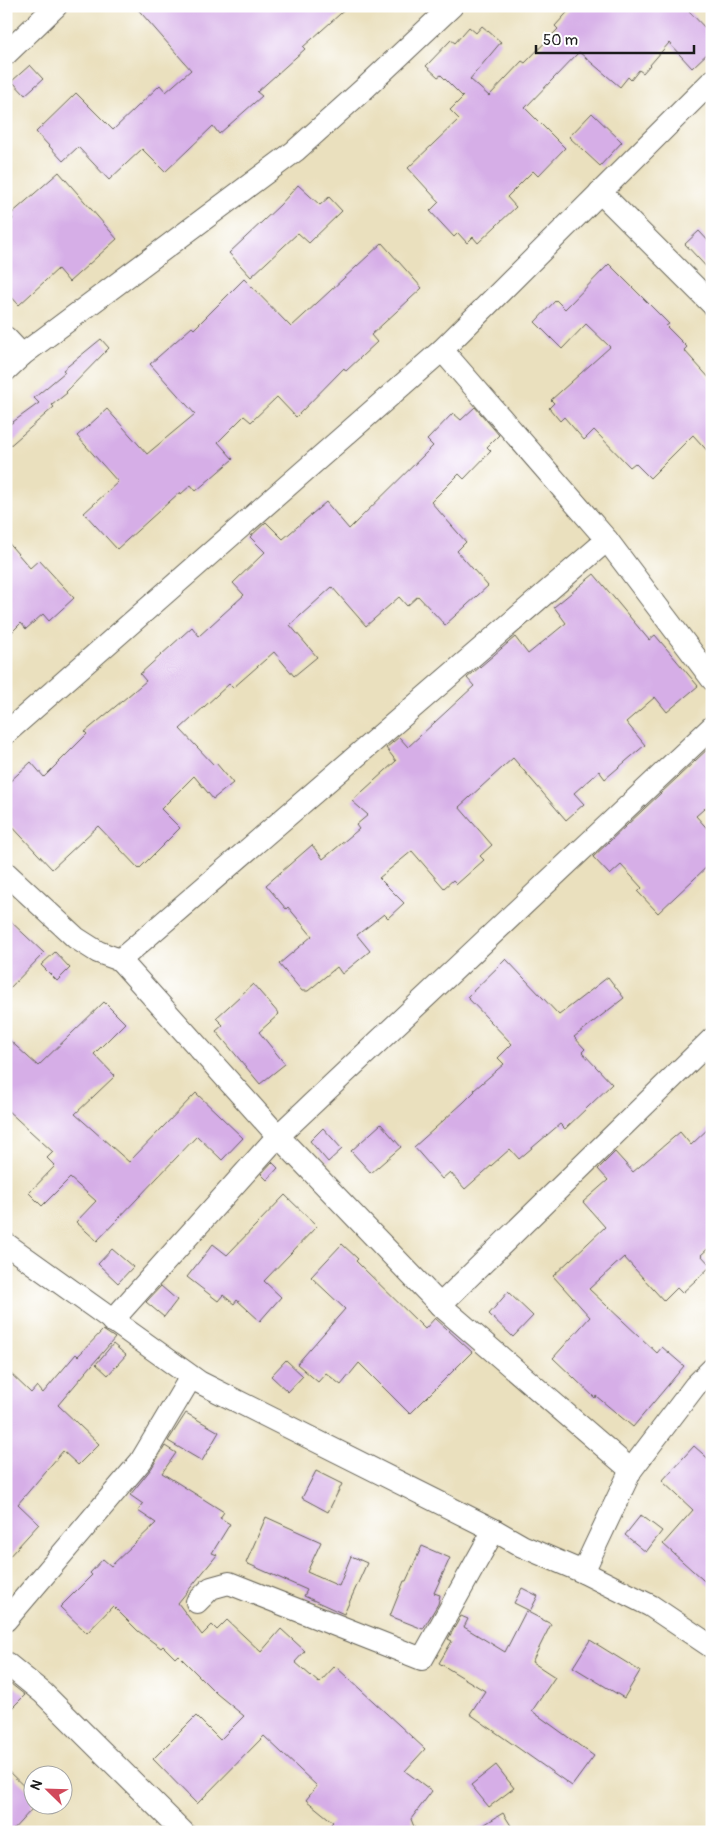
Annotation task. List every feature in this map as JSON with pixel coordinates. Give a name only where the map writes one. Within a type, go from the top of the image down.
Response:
[{"type":"street","points":[[6,54],[56,6]]},
{"type":"street","points":[[6,370],[22,355],[295,151],[452,6]]},
{"type":"street","points":[[6,733],[442,350],[712,81]]},
{"type":"street","points":[[600,192],[712,304]]},
{"type":"street","points":[[6,338],[22,355]]},
{"type":"street","points":[[442,350],[607,540],[712,678]]},
{"type":"street","points":[[120,960],[607,540]]},
{"type":"street","points":[[112,1321],[278,1136],[712,727]]},
{"type":"street","points":[[6,873],[76,938],[98,952],[120,960],[278,1136],[440,1306],[631,1470]]},
{"type":"street","points":[[440,1306],[712,1039]]},
{"type":"street","points":[[6,1244],[191,1377],[494,1530],[522,1546],[583,1572],[651,1606],[712,1647]]},
{"type":"street","points":[[583,1572],[631,1470],[695,1386],[712,1369]]},
{"type":"street","points":[[6,1620],[141,1461],[191,1377]]},
{"type":"street","points":[[196,1602],[211,1588],[229,1583],[422,1659],[494,1530]]},
{"type":"street","points":[[6,1663],[49,1699],[183,1832]]},
{"type":"building","points":[[135,6],[349,6],[257,92],[262,96],[219,134],[213,126],[165,172],[142,149],[109,180],[78,147],[63,161],[36,132],[76,93],[113,130],[160,85],[166,92],[191,70]]},
{"type":"building","points":[[573,6],[684,6],[712,35],[712,49],[692,68],[669,43],[643,73],[639,70],[631,80],[628,77],[620,87],[579,52],[525,108],[565,148],[538,176],[533,171],[507,197],[516,207],[478,243],[473,237],[467,243],[458,233],[454,237],[430,211],[439,202],[408,168],[459,119],[450,110],[463,97],[441,75],[438,77],[426,66],[451,40],[455,43],[469,27],[476,33],[482,26],[501,42],[470,79],[489,96],[522,61],[525,63],[558,29],[555,26]]},
{"type":"building","points":[[30,65],[43,79],[25,95],[12,81]]},
{"type":"building","points":[[592,113],[622,142],[600,166],[569,137]]},
{"type":"building","points":[[59,172],[117,239],[69,282],[58,269],[19,305],[6,291],[6,225],[13,219],[10,215]]},
{"type":"building","points":[[298,185],[320,205],[329,197],[342,211],[309,243],[298,233],[251,277],[229,253],[280,205]]},
{"type":"building","points":[[699,231],[712,245],[712,273],[685,244]]},
{"type":"building","points":[[382,243],[422,288],[371,335],[377,342],[346,371],[344,368],[296,417],[277,397],[251,422],[244,416],[218,442],[233,459],[196,491],[191,485],[181,494],[180,492],[117,549],[84,513],[118,482],[77,436],[107,409],[147,454],[195,414],[150,364],[192,327],[194,329],[244,279],[291,327]]},
{"type":"building","points":[[609,264],[669,324],[666,326],[687,347],[684,350],[712,381],[712,456],[693,435],[650,478],[635,463],[630,467],[594,430],[584,440],[564,417],[560,421],[549,408],[554,403],[551,400],[610,347],[586,324],[562,349],[535,322],[556,300],[565,309]]},
{"type":"building","points":[[101,339],[109,348],[67,393],[52,405],[54,407],[6,449],[6,427],[39,403],[34,398],[65,372],[63,370]]},
{"type":"building","points":[[475,407],[499,435],[487,447],[491,451],[464,479],[459,474],[431,502],[466,542],[457,551],[488,586],[445,625],[418,596],[407,606],[399,597],[366,626],[332,587],[290,625],[317,657],[294,676],[274,652],[233,688],[229,684],[180,729],[214,765],[216,763],[233,783],[213,799],[194,776],[161,809],[180,828],[139,869],[98,826],[52,869],[6,820],[6,785],[31,762],[44,777],[87,734],[85,732],[146,681],[140,674],[192,627],[199,636],[244,595],[233,583],[265,552],[250,537],[266,522],[283,539],[326,502],[349,529],[433,446],[427,440],[453,413],[461,420]]},
{"type":"building","points":[[6,540],[30,568],[39,560],[74,598],[49,621],[43,614],[26,629],[21,623],[6,638]]},
{"type":"building","points":[[594,574],[649,640],[655,635],[698,686],[667,712],[655,697],[626,722],[645,745],[605,779],[599,771],[574,793],[584,804],[566,820],[513,758],[459,807],[492,845],[480,856],[484,860],[457,884],[453,880],[444,888],[412,851],[379,878],[404,903],[388,918],[384,914],[357,935],[370,951],[342,974],[337,967],[308,991],[302,991],[279,964],[312,936],[288,907],[286,909],[266,885],[312,845],[323,859],[359,829],[356,825],[368,815],[352,801],[396,761],[386,748],[399,737],[408,747],[474,686],[467,678],[515,637],[528,654],[566,623],[554,607]]},
{"type":"building","points":[[712,745],[712,802],[696,816],[712,834],[712,862],[658,913],[638,892],[642,888],[621,865],[610,875],[593,857]]},
{"type":"building","points":[[6,917],[44,953],[6,992]]},
{"type":"building","points":[[55,952],[70,968],[57,981],[41,965]]},
{"type":"building","points":[[506,959],[559,1015],[608,977],[624,998],[574,1037],[585,1049],[582,1052],[612,1084],[565,1129],[560,1124],[519,1159],[510,1149],[465,1189],[450,1172],[442,1179],[414,1147],[504,1064],[498,1058],[512,1044],[467,997]]},
{"type":"building","points":[[253,984],[279,1014],[259,1032],[285,1064],[260,1084],[216,1031],[223,1025],[216,1018]]},
{"type":"building","points":[[104,1002],[125,1023],[94,1054],[115,1076],[75,1114],[129,1162],[196,1093],[243,1138],[222,1160],[197,1136],[97,1241],[76,1222],[96,1201],[70,1178],[42,1206],[29,1193],[55,1166],[47,1158],[53,1152],[6,1109],[6,1037],[38,1066]]},
{"type":"building","points":[[381,1124],[401,1147],[371,1173],[351,1151]]},
{"type":"building","points":[[712,1125],[712,1245],[701,1255],[711,1266],[682,1293],[677,1288],[664,1301],[624,1257],[589,1289],[657,1353],[662,1347],[684,1366],[633,1427],[596,1396],[595,1398],[553,1358],[590,1317],[553,1276],[605,1227],[583,1202],[608,1180],[598,1169],[615,1152],[633,1172],[680,1132],[691,1145]]},
{"type":"building","points":[[323,1128],[342,1149],[328,1162],[310,1141]]},
{"type":"building","points":[[272,1162],[278,1168],[267,1180],[261,1174]]},
{"type":"building","points":[[285,1195],[317,1226],[264,1281],[281,1297],[260,1321],[237,1300],[234,1304],[223,1295],[218,1301],[187,1277],[213,1244],[227,1255]]},
{"type":"building","points":[[342,1244],[358,1259],[356,1261],[425,1329],[435,1318],[472,1352],[410,1414],[359,1363],[341,1385],[326,1373],[318,1382],[297,1364],[345,1309],[311,1277]]},
{"type":"building","points":[[112,1249],[133,1267],[118,1283],[98,1264]]},
{"type":"building","points":[[161,1286],[177,1300],[164,1317],[146,1302]]},
{"type":"building","points":[[508,1292],[533,1316],[513,1337],[489,1314]]},
{"type":"building","points":[[103,1330],[115,1338],[58,1405],[99,1444],[78,1465],[63,1451],[18,1504],[39,1524],[6,1560],[6,1369],[31,1393],[37,1386],[43,1393],[76,1354],[78,1356]]},
{"type":"building","points":[[113,1344],[126,1355],[108,1375],[96,1364]]},
{"type":"building","points":[[286,1360],[303,1376],[288,1392],[271,1376]]},
{"type":"building","points":[[186,1413],[219,1432],[202,1461],[168,1441]]},
{"type":"building","points":[[165,1446],[176,1453],[162,1473],[224,1512],[220,1518],[230,1524],[212,1553],[217,1555],[178,1603],[202,1635],[212,1625],[217,1630],[227,1620],[261,1652],[281,1629],[305,1651],[295,1662],[319,1683],[335,1666],[425,1749],[405,1771],[432,1791],[411,1819],[416,1832],[323,1832],[333,1822],[306,1800],[317,1786],[264,1736],[197,1804],[153,1759],[196,1716],[220,1740],[244,1716],[217,1694],[178,1655],[175,1658],[163,1646],[161,1648],[138,1631],[113,1606],[87,1633],[60,1607],[92,1575],[90,1573],[103,1559],[111,1566],[156,1523],[138,1511],[143,1504],[130,1495],[151,1469]]},
{"type":"building","points":[[694,1446],[712,1462],[712,1588],[663,1544],[693,1510],[662,1481]]},
{"type":"building","points":[[316,1471],[342,1484],[328,1512],[302,1498]]},
{"type":"building","points":[[641,1515],[662,1531],[646,1552],[625,1535]]},
{"type":"building","points":[[266,1517],[321,1542],[307,1572],[339,1586],[351,1556],[367,1563],[344,1614],[304,1596],[307,1590],[246,1563]]},
{"type":"building","points":[[422,1546],[450,1558],[434,1593],[440,1595],[438,1604],[423,1629],[390,1616],[404,1581],[406,1581]]},
{"type":"building","points":[[522,1588],[538,1596],[530,1611],[514,1603]]},
{"type":"building","points":[[526,1611],[551,1624],[532,1662],[555,1677],[532,1711],[594,1756],[572,1786],[470,1714],[485,1691],[439,1663],[452,1641],[448,1639],[461,1616],[468,1619],[464,1627],[505,1652]]},
{"type":"building","points":[[590,1640],[640,1671],[624,1698],[573,1667]]},
{"type":"building","points":[[6,1680],[25,1695],[6,1714]]},
{"type":"building","points":[[496,1765],[514,1788],[489,1807],[471,1785]]},
{"type":"building","points":[[6,1769],[22,1784],[22,1816],[26,1816],[11,1832],[6,1832]]},
{"type":"building","points":[[503,1813],[515,1832],[472,1832]]}]
